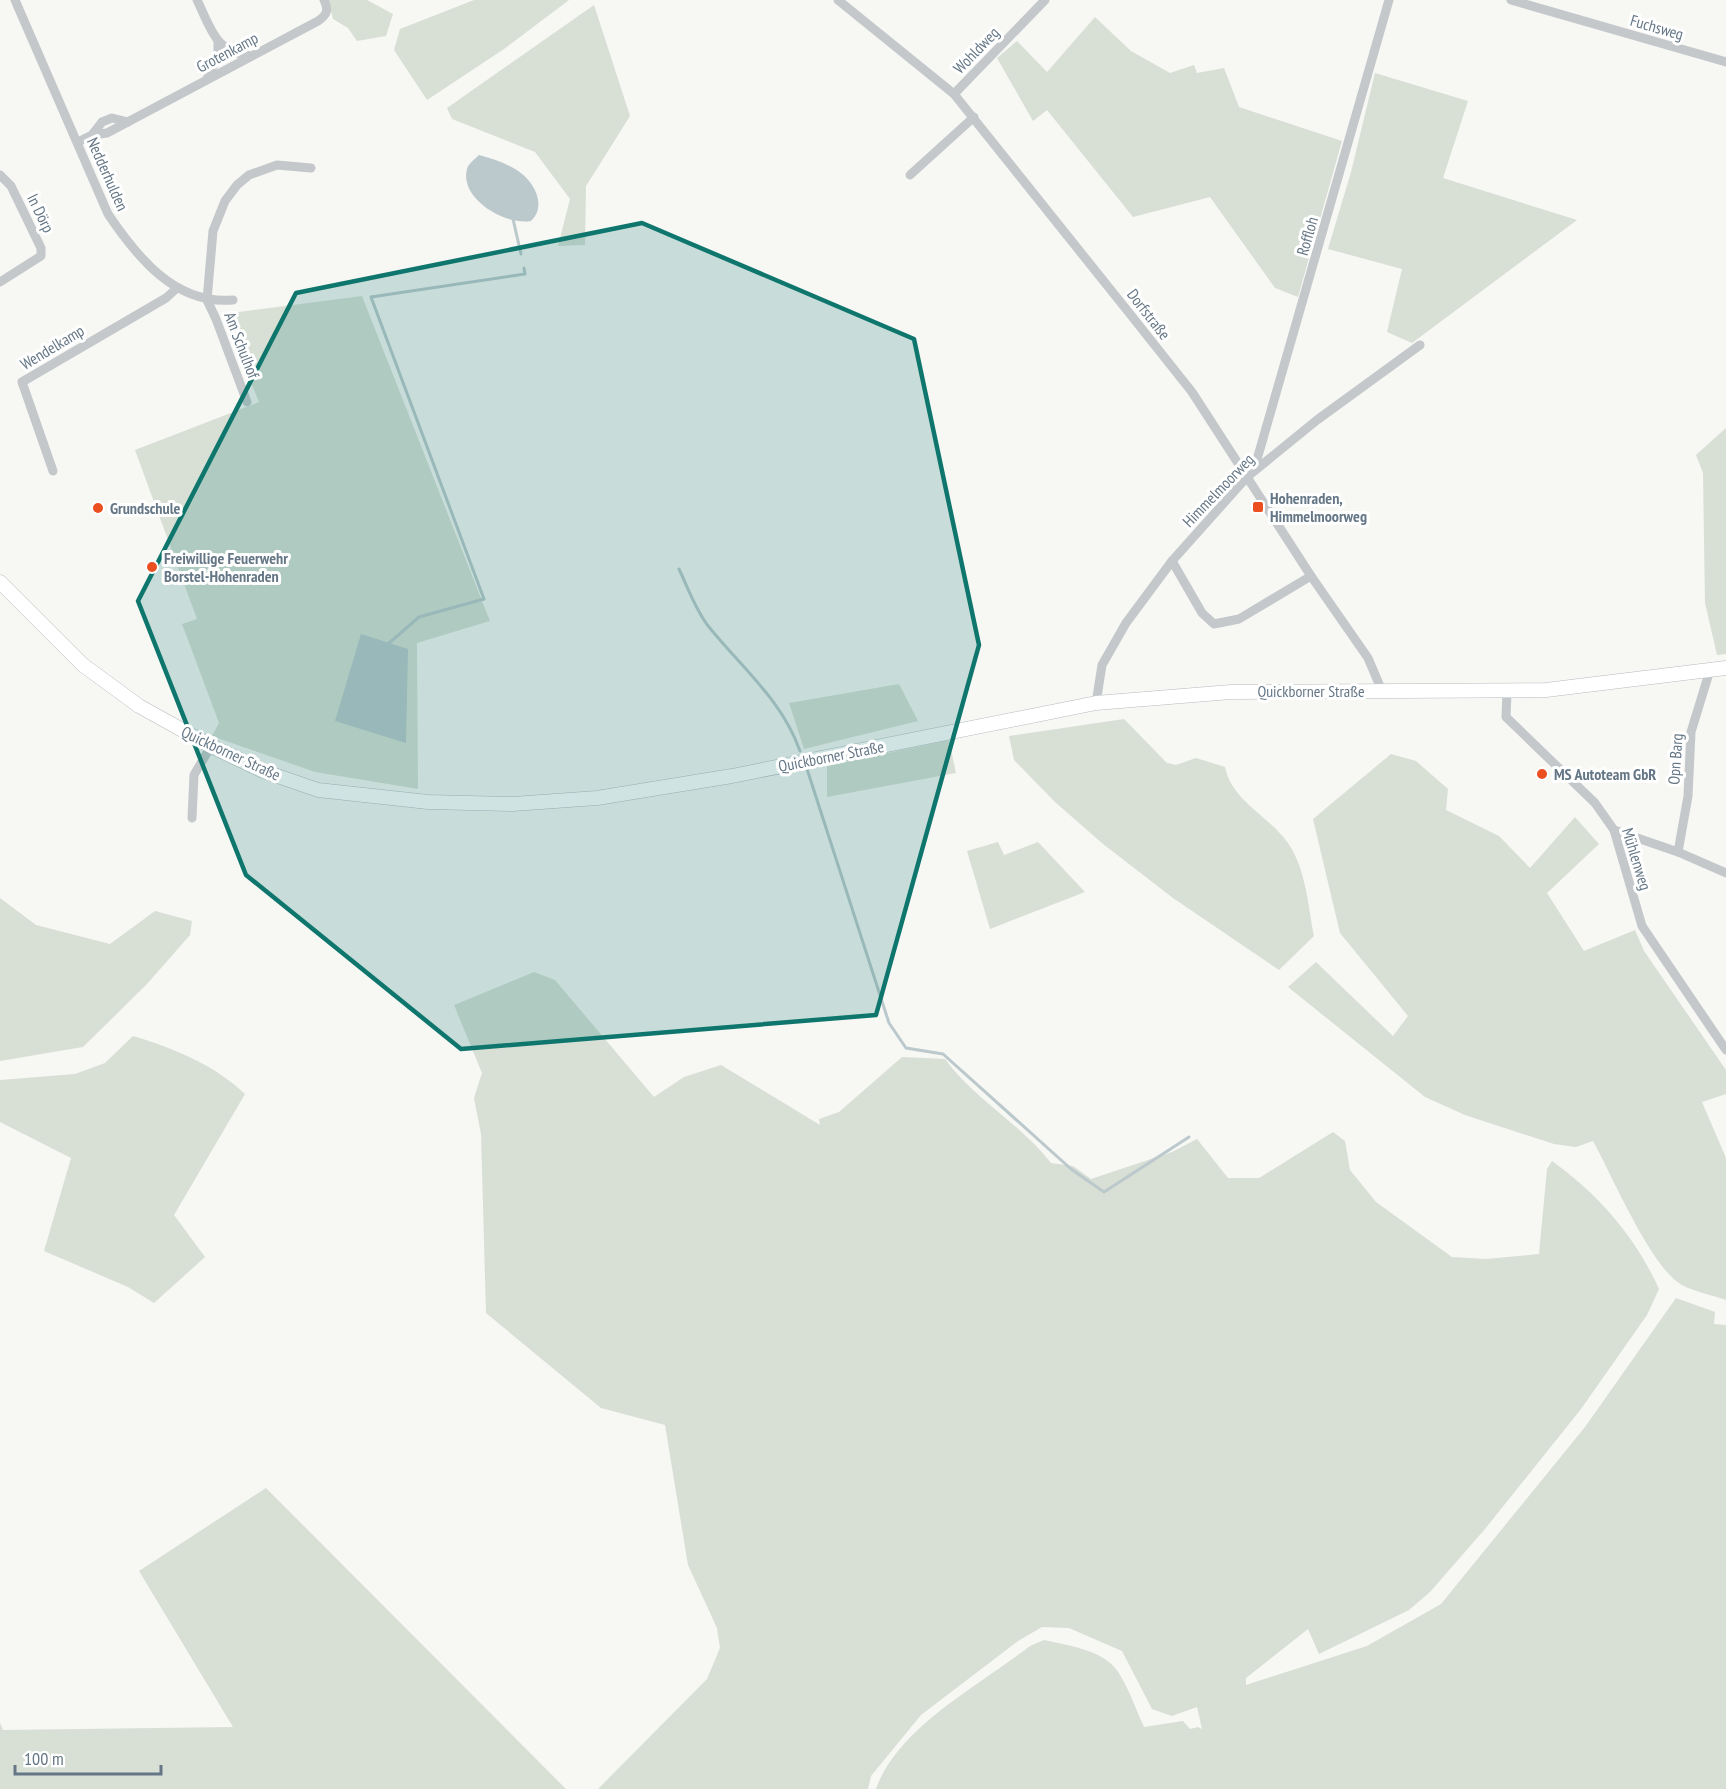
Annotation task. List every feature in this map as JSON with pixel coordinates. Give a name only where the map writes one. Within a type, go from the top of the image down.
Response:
[{"type":"main road","name":"Quickborner Straße","points":[[0,582],[83,665],[139,706],[211,746],[263,771],[318,789],[386,799],[513,804],[597,798],[674,786],[1096,704],[1231,692],[1546,690],[1726,668]]},
{"type":"street","name":"Nedderhulden","points":[[15,0],[108,214],[124,237],[156,273],[177,288],[207,300],[233,300]]},
{"type":"street","points":[[197,0],[218,42],[228,51],[251,56]]},
{"type":"street","name":"Grotenkamp","points":[[78,142],[92,135],[107,133],[325,16],[327,9],[324,0]]},
{"type":"street","name":"Dorfstraße","points":[[838,0],[954,94],[1192,392],[1311,576],[1368,658],[1382,692]]},
{"type":"street","name":"Wohldweg","points":[[954,94],[1045,0]]},
{"type":"street","name":"Roffloh","points":[[1247,477],[1256,463],[1389,0]]},
{"type":"street","name":"Fuchsweg","points":[[1512,0],[1726,62]]},
{"type":"street","points":[[207,79],[218,56],[218,42]]},
{"type":"street","points":[[910,175],[974,117]]},
{"type":"street","points":[[207,300],[213,231],[225,201],[237,185],[264,168],[277,165],[312,168]]},
{"type":"street","name":"In Dörp","points":[[0,175],[11,186],[41,248],[41,256],[0,282]]},
{"type":"street","name":"Wendelkamp","points":[[53,471],[22,382],[166,298],[177,288]]},
{"type":"street","name":"Am Schulhof","points":[[207,300],[247,402]]},
{"type":"street","name":"Himmelmoorweg","points":[[1096,704],[1102,665],[1126,623],[1172,561],[1247,477],[1317,420],[1420,345]]},
{"type":"street","points":[[1172,561],[1202,613],[1214,624],[1239,619],[1311,576]]},
{"type":"street","name":"Opn Barg","points":[[1678,852],[1688,796],[1691,732],[1710,670]]},
{"type":"street","name":"Mühlenweg","points":[[1507,692],[1506,717],[1595,802],[1614,830],[1642,926],[1726,1050]]},
{"type":"street","points":[[192,818],[194,775],[211,746]]},
{"type":"street","points":[[1614,830],[1678,852],[1726,873]]},
{"type":"highlighted area","points":[[642,223],[914,339],[979,645],[876,1015],[461,1049],[246,875],[138,601],[296,293]]},
{"type":"shaded area","points":[[328,0],[367,0],[393,14],[386,36],[357,41],[348,28],[333,19]]},
{"type":"shaded area","points":[[474,0],[569,0],[504,49],[427,100],[394,50],[400,29]]},
{"type":"shaded area","points":[[594,5],[630,116],[586,186],[585,245],[558,246],[570,199],[535,152],[452,119],[447,108]]},
{"type":"shaded area","points":[[1095,17],[1131,51],[1170,73],[1194,65],[1197,73],[1224,68],[1239,107],[1342,141],[1298,297],[1275,288],[1210,197],[1133,217],[1047,110],[1033,121],[997,58],[1017,41],[1047,72]]},
{"type":"shaded area","points":[[1375,73],[1468,101],[1443,178],[1577,220],[1412,343],[1387,332],[1402,269],[1328,249],[1351,172]]},
{"type":"shaded area","points":[[479,155],[511,167],[527,179],[538,200],[536,215],[531,221],[509,219],[498,215],[477,200],[466,180],[470,163]]},
{"type":"shaded area","points":[[362,296],[490,621],[417,643],[418,789],[315,772],[212,736],[219,723],[182,624],[197,619],[135,450],[259,402],[223,314]]},
{"type":"shaded area","points":[[1726,428],[1726,654],[1717,655],[1705,603],[1703,473],[1696,455]]},
{"type":"shaded area","points":[[361,634],[408,649],[406,743],[335,721]]},
{"type":"shaded area","points":[[899,684],[918,721],[804,749],[789,703]]},
{"type":"shaded area","points":[[1124,719],[1167,763],[1176,765],[1196,758],[1225,767],[1235,789],[1288,843],[1303,876],[1314,936],[1279,970],[1173,898],[1103,844],[1055,802],[1014,760],[1009,736]]},
{"type":"shaded area","points":[[949,740],[956,773],[827,797],[827,766]]},
{"type":"shaded area","points":[[1391,754],[1416,761],[1448,789],[1446,810],[1499,836],[1530,868],[1575,817],[1599,844],[1547,893],[1584,951],[1635,930],[1644,951],[1726,1070],[1726,1094],[1702,1102],[1726,1158],[1726,1300],[1682,1285],[1670,1275],[1645,1241],[1593,1141],[1576,1147],[1554,1144],[1465,1115],[1425,1097],[1288,987],[1316,962],[1393,1036],[1408,1016],[1340,933],[1313,819]]},
{"type":"shaded area","points":[[998,842],[1004,855],[1038,842],[1085,892],[990,929],[967,851]]},
{"type":"shaded area","points":[[0,898],[36,925],[110,944],[155,911],[192,921],[190,935],[147,984],[83,1047],[0,1061]]},
{"type":"shaded area","points":[[534,972],[555,980],[654,1097],[684,1077],[721,1065],[820,1125],[819,1119],[839,1112],[902,1057],[945,1059],[969,1086],[1039,1149],[1051,1163],[1073,1166],[1091,1179],[1172,1152],[1197,1139],[1228,1178],[1259,1178],[1333,1132],[1345,1141],[1350,1170],[1376,1202],[1452,1257],[1486,1259],[1539,1254],[1547,1169],[1552,1161],[1600,1202],[1639,1251],[1659,1289],[1647,1315],[1581,1409],[1485,1529],[1430,1592],[1409,1610],[1319,1654],[1308,1629],[1246,1678],[1246,1685],[1367,1646],[1441,1604],[1585,1427],[1676,1298],[1715,1312],[1714,1324],[1726,1325],[1726,1789],[876,1789],[887,1767],[902,1746],[921,1727],[942,1709],[1030,1646],[1044,1640],[1086,1650],[1106,1660],[1114,1667],[1127,1687],[1144,1727],[1183,1721],[1190,1729],[1198,1727],[1202,1729],[1197,1707],[1172,1716],[1152,1709],[1122,1651],[1069,1628],[1042,1627],[1018,1641],[921,1715],[871,1776],[868,1789],[598,1789],[707,1679],[720,1648],[717,1628],[688,1565],[665,1425],[601,1408],[486,1313],[481,1134],[474,1098],[482,1073],[454,1005]]},
{"type":"shaded area","points":[[133,1036],[163,1046],[207,1066],[245,1094],[174,1215],[205,1257],[154,1303],[128,1287],[44,1251],[71,1158],[0,1122],[0,1080],[75,1074],[105,1063]]},
{"type":"shaded area","points":[[266,1488],[566,1789],[0,1789],[0,1723],[3,1730],[233,1727],[139,1571]]},
{"type":"waterway","points":[[513,219],[521,254]]},
{"type":"waterway","points":[[388,644],[419,617],[484,599],[371,297],[525,274],[524,268]]},
{"type":"waterway","points":[[679,569],[704,621],[772,700],[783,716],[800,751]]},
{"type":"waterway","points":[[807,769],[889,1023],[906,1048],[943,1054],[1071,1169],[1104,1192],[1189,1137]]},
{"type":"place","name":"Hohenraden, Himmelmoorweg","points":[[1258,507]]},
{"type":"place","name":"Grundschule","points":[[98,508]]},
{"type":"place","name":"Freiwillige Feuerwehr Borstel-Hohenraden","points":[[152,567]]},
{"type":"place","name":"MS Autoteam GbR","points":[[1542,774]]}]
